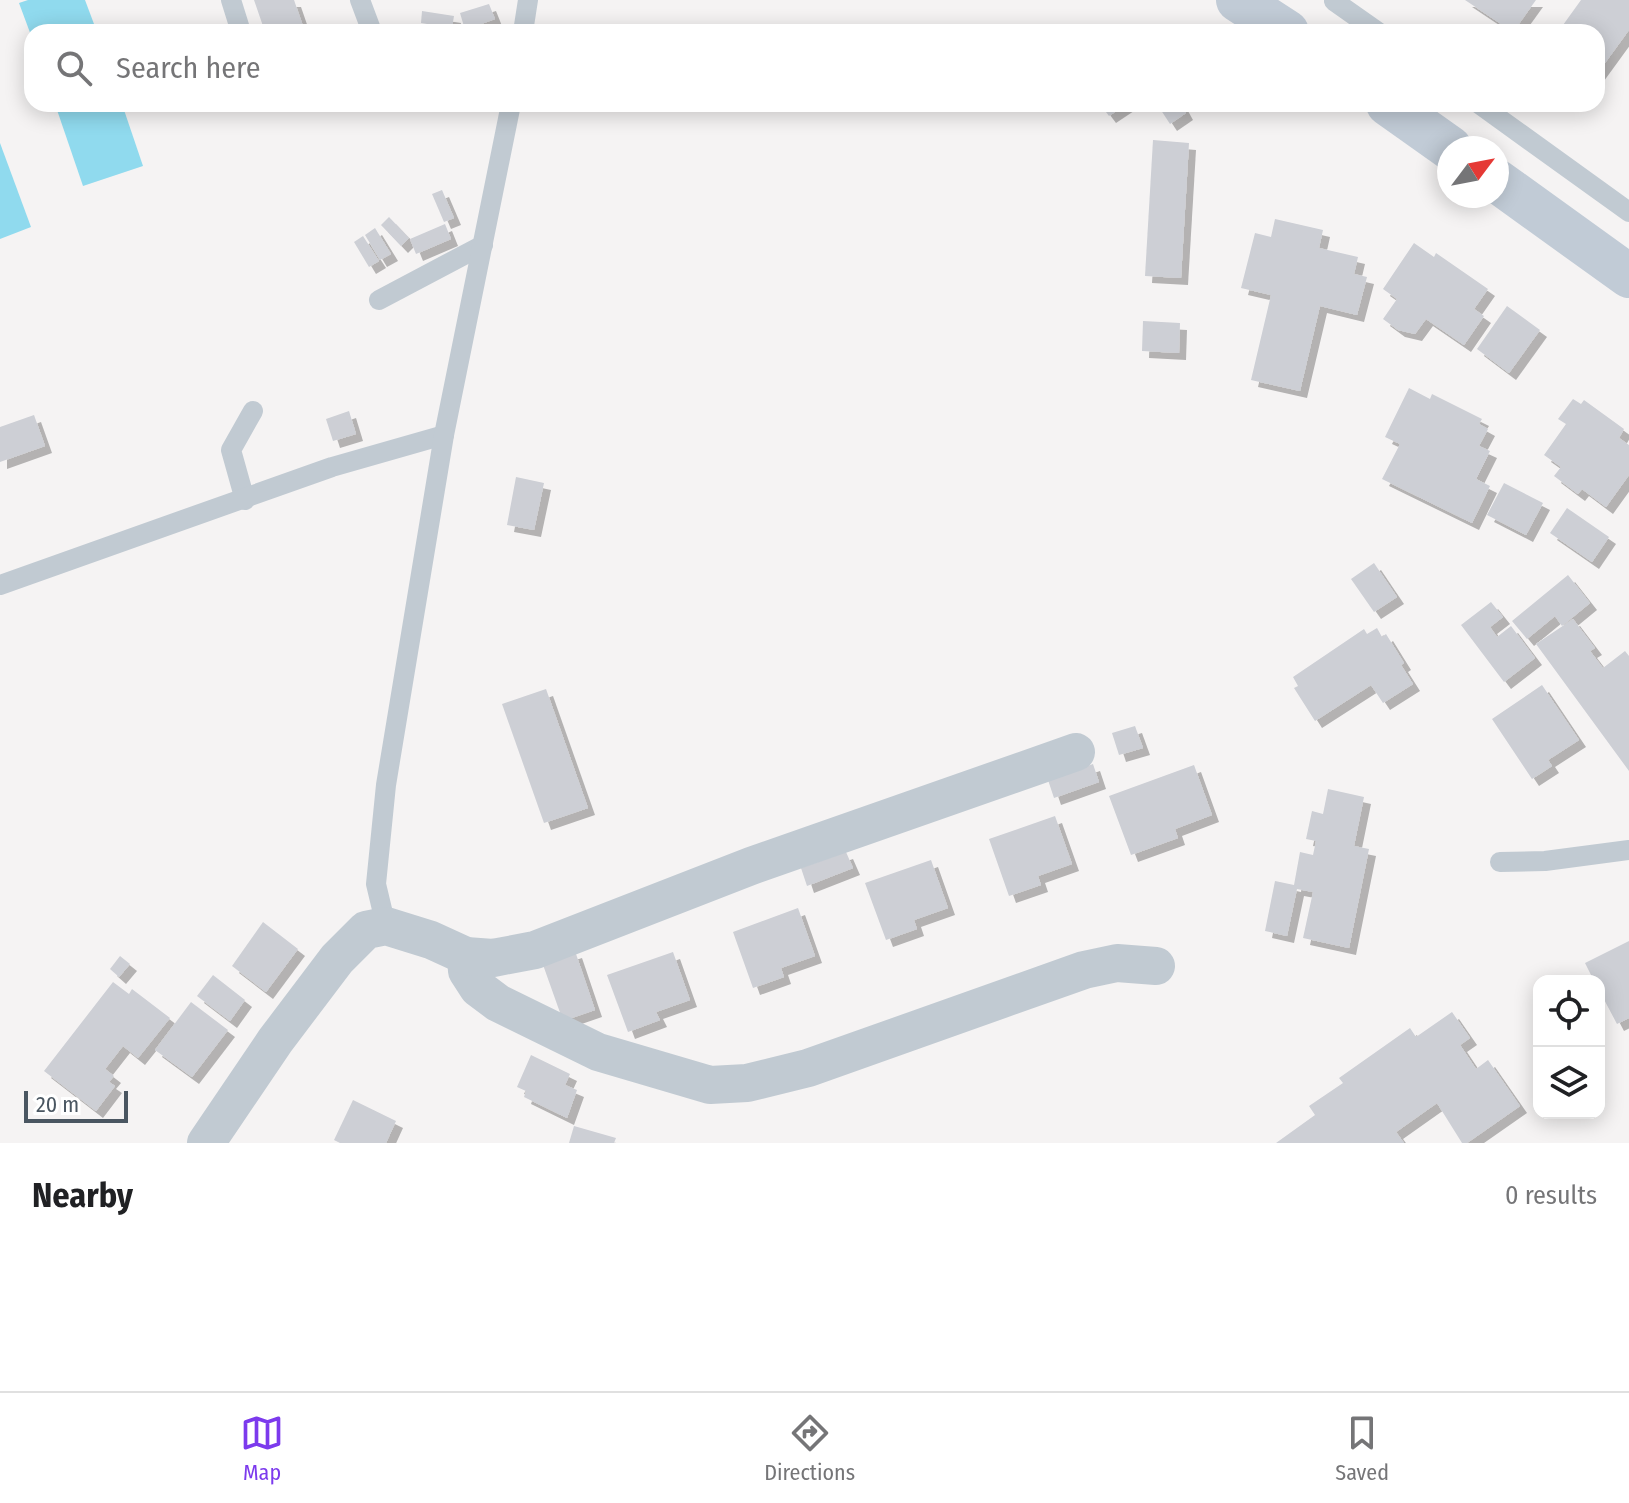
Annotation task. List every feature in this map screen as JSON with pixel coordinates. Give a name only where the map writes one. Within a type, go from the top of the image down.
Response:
[{"type":"main road","points":[[1238,0],[1275,24]]},
{"type":"main road","points":[[1399,112],[1437,139]]},
{"type":"main road","points":[[1509,190],[1629,276]]},
{"type":"street","points":[[206,1143],[275,1041],[337,959],[366,930],[386,926],[431,940],[466,956],[493,958],[535,950],[751,866],[1076,752]]},
{"type":"street","points":[[466,956],[467,971],[478,988],[498,1003],[598,1052],[710,1085],[747,1083],[808,1068],[1084,970],[1117,963],[1156,966]]},
{"type":"lane","points":[[231,0],[238,24]]},
{"type":"lane","points":[[360,0],[369,24]]},
{"type":"lane","points":[[524,24],[528,0]]},
{"type":"lane","points":[[1334,1],[1367,24]]},
{"type":"lane","points":[[386,926],[376,884],[386,785],[444,435],[509,112]]},
{"type":"lane","points":[[1490,112],[1629,212]]},
{"type":"lane","points":[[379,300],[483,245]]},
{"type":"lane","points":[[245,500],[231,450],[253,411]]},
{"type":"lane","points":[[0,585],[332,467],[444,435]]},
{"type":"lane","points":[[1500,862],[1545,861],[1629,850]]},
{"type":"water","points":[[28,0],[85,0],[94,24],[27,24],[19,3]]},
{"type":"water","points":[[58,112],[125,112],[143,166],[83,186]]},
{"type":"water","points":[[0,143],[31,227],[0,239]]},
{"type":"building","points":[[254,0],[294,0],[302,24],[262,24]]},
{"type":"building","points":[[1465,0],[1536,0],[1519,24],[1501,24]]},
{"type":"building","points":[[1581,0],[1629,0],[1629,30],[1605,63],[1605,24],[1564,24]]},
{"type":"building","points":[[489,4],[495,19],[481,24],[463,24],[460,13]]},
{"type":"building","points":[[422,11],[454,16],[453,24],[421,23]]},
{"type":"building","points":[[1162,112],[1185,112],[1186,113],[1170,124]]},
{"type":"building","points":[[1153,140],[1189,143],[1181,278],[1145,276]]},
{"type":"building","points":[[442,190],[454,218],[444,222],[432,194]]},
{"type":"building","points":[[389,217],[409,238],[401,246],[381,225]]},
{"type":"building","points":[[1275,219],[1323,230],[1319,248],[1358,257],[1354,274],[1367,277],[1357,315],[1320,306],[1300,391],[1251,380],[1271,295],[1241,288],[1255,233],[1271,237]]},
{"type":"building","points":[[445,224],[451,239],[416,254],[410,239]]},
{"type":"building","points":[[375,228],[391,254],[380,260],[365,235]]},
{"type":"building","points":[[363,236],[379,261],[369,267],[354,242]]},
{"type":"building","points":[[1414,243],[1434,257],[1436,253],[1488,289],[1474,309],[1484,316],[1464,345],[1426,319],[1415,334],[1398,330],[1383,319],[1397,299],[1383,289]]},
{"type":"building","points":[[1507,306],[1540,330],[1509,373],[1477,349]]},
{"type":"building","points":[[1143,321],[1180,323],[1179,353],[1142,351]]},
{"type":"building","points":[[1409,388],[1430,399],[1432,394],[1482,419],[1479,424],[1488,429],[1479,446],[1490,451],[1476,479],[1490,486],[1472,523],[1382,479],[1400,444],[1385,437]]},
{"type":"building","points":[[1573,399],[1581,404],[1584,400],[1624,429],[1619,438],[1629,445],[1629,475],[1606,507],[1582,489],[1578,494],[1554,476],[1561,467],[1544,455],[1566,424],[1558,419]]},
{"type":"building","points":[[349,411],[356,434],[333,441],[326,419]]},
{"type":"building","points":[[34,415],[45,446],[0,462],[0,427]]},
{"type":"building","points":[[516,477],[544,483],[534,530],[507,525]]},
{"type":"building","points":[[1504,483],[1543,503],[1526,535],[1487,515]]},
{"type":"building","points":[[1567,508],[1609,537],[1592,562],[1550,533]]},
{"type":"building","points":[[1374,563],[1397,597],[1374,612],[1351,579]]},
{"type":"building","points":[[1568,575],[1590,603],[1562,626],[1555,616],[1527,639],[1512,621]]},
{"type":"building","points":[[1491,602],[1503,617],[1490,627],[1497,637],[1511,626],[1535,658],[1504,682],[1461,625]]},
{"type":"building","points":[[1573,619],[1595,648],[1590,651],[1603,668],[1625,651],[1629,656],[1629,771],[1536,644]]},
{"type":"building","points":[[1377,628],[1382,637],[1386,634],[1413,684],[1383,703],[1371,685],[1315,721],[1294,688],[1298,686],[1293,677],[1364,629],[1367,634]]},
{"type":"building","points":[[1542,685],[1579,740],[1548,760],[1552,766],[1532,779],[1492,719]]},
{"type":"building","points":[[546,689],[588,808],[544,823],[502,704]]},
{"type":"building","points":[[1135,726],[1143,748],[1119,755],[1112,733]]},
{"type":"building","points":[[1093,764],[1099,782],[1054,798],[1048,780]]},
{"type":"building","points":[[1194,765],[1212,815],[1175,829],[1178,838],[1131,855],[1109,796]]},
{"type":"building","points":[[1328,789],[1364,797],[1354,846],[1369,849],[1349,948],[1303,938],[1313,892],[1297,889],[1287,936],[1265,931],[1275,881],[1294,885],[1300,852],[1313,855],[1316,841],[1306,839],[1312,811],[1323,814]]},
{"type":"building","points":[[1055,816],[1072,864],[1038,876],[1041,885],[1009,896],[989,839]]},
{"type":"building","points":[[846,852],[853,868],[807,886],[801,868]]},
{"type":"building","points":[[931,860],[948,908],[914,920],[917,929],[886,940],[865,883]]},
{"type":"building","points":[[798,908],[815,956],[781,968],[784,977],[753,988],[733,932]]},
{"type":"building","points":[[263,922],[298,949],[266,992],[232,966]]},
{"type":"building","points":[[1629,941],[1629,1018],[1617,1024],[1605,1001],[1605,975],[1591,975],[1585,963]]},
{"type":"building","points":[[575,951],[595,1010],[563,1021],[542,962]]},
{"type":"building","points":[[673,952],[690,1000],[656,1012],[660,1020],[628,1032],[607,975]]},
{"type":"building","points":[[120,956],[130,964],[119,977],[110,969]]},
{"type":"building","points":[[213,975],[245,1000],[230,1021],[197,996]]},
{"type":"building","points":[[113,982],[129,994],[132,989],[170,1018],[138,1058],[123,1046],[105,1069],[114,1076],[109,1082],[115,1086],[96,1111],[44,1071]]},
{"type":"building","points":[[191,1002],[228,1030],[192,1077],[155,1050]]},
{"type":"building","points":[[1452,1012],[1470,1038],[1460,1045],[1476,1069],[1488,1060],[1520,1106],[1467,1143],[1462,1143],[1437,1103],[1396,1132],[1404,1143],[1276,1143],[1315,1115],[1309,1106],[1343,1083],[1339,1078],[1410,1028],[1416,1037]]},
{"type":"building","points":[[531,1055],[570,1074],[565,1085],[577,1090],[567,1118],[524,1097],[526,1091],[517,1087]]},
{"type":"building","points":[[353,1100],[396,1121],[386,1143],[340,1143],[334,1140]]},
{"type":"building","points":[[574,1126],[616,1138],[614,1143],[569,1143]]}]
